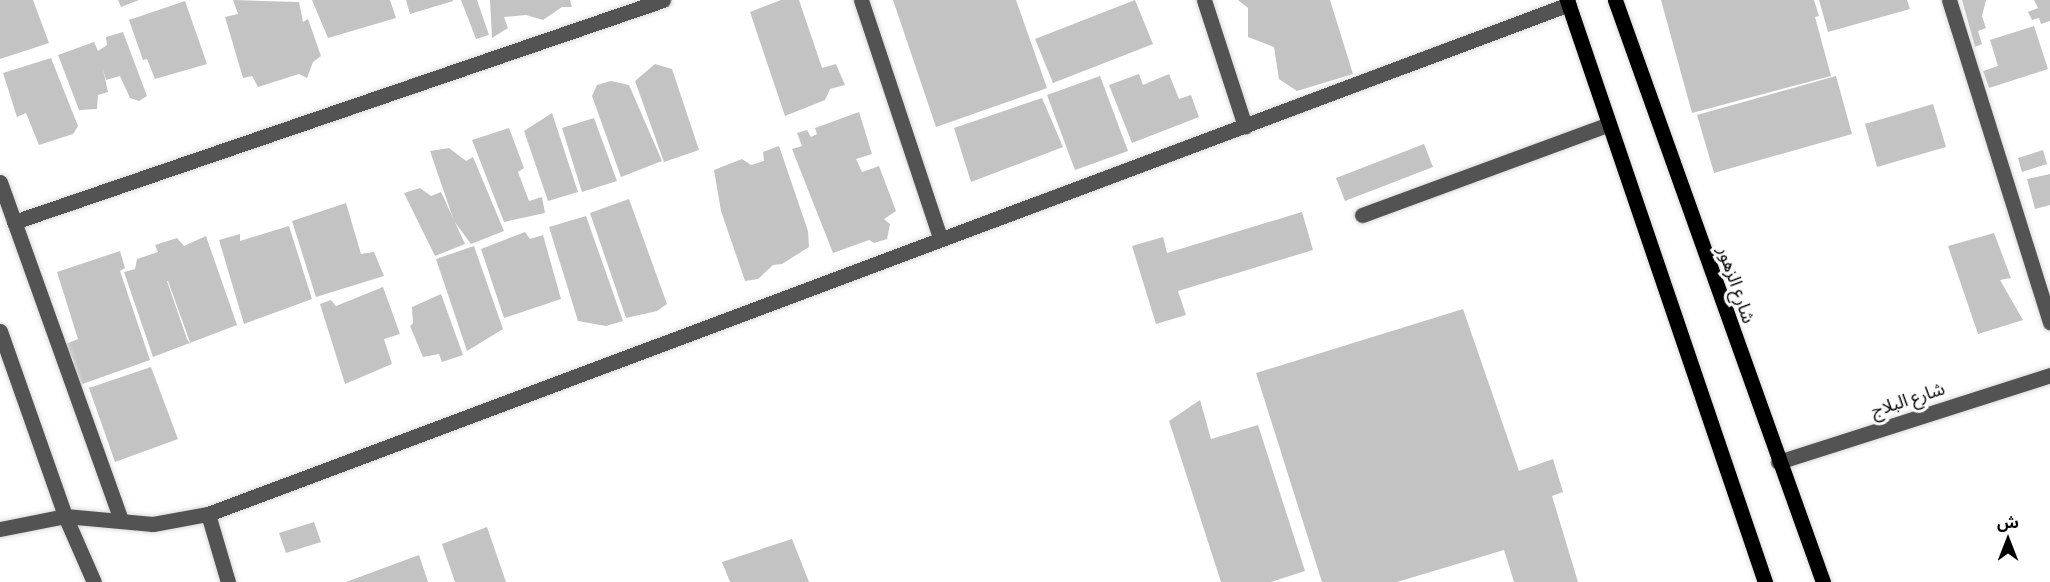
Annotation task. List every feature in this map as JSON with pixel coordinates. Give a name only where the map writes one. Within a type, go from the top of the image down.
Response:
[{"type":"main road","name":"شارع الزهور","points":[[1615,0],[1822,582]]},
{"type":"main road","points":[[1568,2],[1765,582]]},
{"type":"street","points":[[14,222],[663,0]]},
{"type":"street","points":[[861,0],[940,237]]},
{"type":"street","points":[[1204,0],[1245,126]]},
{"type":"street","points":[[1949,0],[2050,323]]},
{"type":"street","points":[[0,529],[65,516],[153,524],[208,514],[940,237],[1245,126],[1568,2]]},
{"type":"street","points":[[1362,215],[1609,124]]},
{"type":"street","points":[[0,182],[121,520]]},
{"type":"street","points":[[0,331],[65,516],[94,582]]},
{"type":"street","name":"شارع البلاج","points":[[1778,462],[2050,375]]},
{"type":"street","points":[[208,514],[228,582]]},
{"type":"building","points":[[0,0],[33,0],[49,43],[0,59]]},
{"type":"building","points":[[118,0],[139,0],[121,7]]},
{"type":"building","points":[[233,0],[299,2],[303,22],[308,19],[321,56],[313,62],[307,78],[299,74],[258,87],[252,76],[243,78],[225,17],[238,14]]},
{"type":"building","points":[[312,0],[390,0],[396,18],[328,38]]},
{"type":"building","points":[[406,0],[453,0],[453,1],[410,14]]},
{"type":"building","points":[[461,0],[477,0],[489,35],[476,39]]},
{"type":"building","points":[[490,0],[570,0],[572,7],[562,7],[543,20],[526,15],[504,17],[508,28],[492,38]]},
{"type":"building","points":[[781,0],[799,0],[822,68],[836,64],[845,85],[830,89],[825,100],[785,116],[750,12]]},
{"type":"building","points":[[893,0],[1016,0],[1047,88],[936,127]]},
{"type":"building","points":[[1135,0],[1153,44],[1053,83],[1035,39]]},
{"type":"building","points":[[1238,0],[1330,0],[1353,74],[1297,91],[1279,79],[1274,47],[1248,37],[1248,8]]},
{"type":"building","points":[[1661,0],[1814,0],[1819,16],[1815,17],[1831,76],[1692,113]]},
{"type":"building","points":[[1819,0],[1907,0],[1910,9],[1828,32]]},
{"type":"building","points":[[1962,0],[1986,0],[1982,16],[1986,28],[1978,31],[1982,44],[1975,47]]},
{"type":"building","points":[[2034,0],[2050,0],[2050,21],[2041,24],[2039,18],[2032,20],[2028,12],[2038,8]]},
{"type":"building","points":[[185,1],[207,64],[155,79],[147,59],[143,60],[129,20]]},
{"type":"building","points":[[2034,26],[2048,69],[1989,88],[1983,71],[1998,66],[1990,40]]},
{"type":"building","points":[[123,32],[147,96],[139,101],[130,98],[120,76],[106,80],[103,69],[108,92],[98,95],[97,109],[79,110],[58,55],[94,42],[98,51],[107,45],[106,37]]},
{"type":"building","points":[[51,58],[78,126],[73,134],[39,145],[26,113],[17,117],[3,73]]},
{"type":"building","points":[[655,64],[672,69],[699,150],[664,162],[635,81]]},
{"type":"building","points":[[1139,74],[1143,85],[1169,74],[1179,99],[1191,95],[1199,117],[1132,143],[1109,85]]},
{"type":"building","points":[[1100,76],[1128,151],[1075,170],[1047,95]]},
{"type":"building","points":[[1836,76],[1852,134],[1714,173],[1697,115]]},
{"type":"building","points":[[611,81],[629,85],[662,161],[621,177],[592,96],[597,85]]},
{"type":"building","points":[[1042,98],[1063,147],[971,182],[954,128]]},
{"type":"building","points":[[1933,104],[1946,147],[1877,167],[1865,124]]},
{"type":"building","points":[[859,112],[872,154],[856,159],[862,172],[879,166],[896,211],[884,219],[890,224],[887,239],[874,243],[869,240],[833,253],[792,149],[802,146],[797,133],[807,130],[811,137],[817,134],[815,128]]},
{"type":"building","points":[[552,113],[578,192],[548,201],[524,131]]},
{"type":"building","points":[[594,118],[617,181],[582,192],[562,128]]},
{"type":"building","points":[[509,128],[524,168],[518,172],[529,201],[542,197],[545,213],[504,222],[472,140]]},
{"type":"building","points":[[1424,144],[1433,167],[1345,201],[1336,178]]},
{"type":"building","points":[[779,146],[808,231],[809,247],[782,264],[773,265],[758,279],[745,281],[721,211],[714,170],[742,159],[751,165],[764,161],[763,152]]},
{"type":"building","points":[[449,148],[466,161],[473,157],[504,231],[471,244],[454,221],[430,151]]},
{"type":"building","points":[[2043,150],[2047,164],[2022,172],[2018,158]]},
{"type":"building","points":[[2050,174],[2050,205],[2035,209],[2027,179]]},
{"type":"building","points":[[420,188],[431,196],[441,192],[465,244],[435,256],[404,193]]},
{"type":"building","points":[[629,199],[667,304],[657,311],[626,318],[590,213]]},
{"type":"building","points":[[346,203],[361,254],[374,252],[384,276],[316,297],[292,221]]},
{"type":"building","points":[[1302,212],[1313,250],[1178,291],[1186,315],[1156,324],[1132,246],[1163,237],[1167,253]]},
{"type":"building","points":[[586,216],[623,321],[606,326],[578,321],[549,227]]},
{"type":"building","points":[[289,226],[312,299],[244,324],[219,240],[240,234],[240,241]]},
{"type":"building","points":[[525,232],[530,239],[543,235],[561,299],[504,318],[481,249]]},
{"type":"building","points":[[1994,233],[2011,278],[2000,280],[2023,320],[1978,334],[1948,246]]},
{"type":"building","points":[[206,236],[237,325],[190,343],[153,357],[124,272],[135,269],[137,259],[158,252],[155,245],[177,238],[184,246]],"holes":[[[167,281],[190,343],[187,339]]]},
{"type":"building","points":[[474,246],[503,329],[467,351],[436,259]]},
{"type":"building","points":[[120,251],[125,268],[120,271],[150,360],[74,387],[66,367],[74,362],[66,344],[78,339],[57,272]]},
{"type":"building","points":[[383,287],[400,334],[384,339],[392,364],[345,384],[320,304],[331,300],[336,306]]},
{"type":"building","points":[[441,294],[463,355],[442,362],[439,354],[423,357],[410,326],[413,323],[412,307]]},
{"type":"building","points":[[1463,309],[1519,471],[1553,459],[1563,492],[1552,496],[1578,582],[1514,582],[1504,550],[1397,582],[1322,582],[1256,373]]},
{"type":"building","points":[[151,367],[178,439],[115,462],[89,388]]},
{"type":"building","points":[[1200,400],[1211,439],[1258,425],[1305,571],[1271,582],[1221,582],[1169,421]]},
{"type":"building","points":[[314,522],[321,542],[286,553],[279,533]]},
{"type":"building","points":[[487,527],[506,582],[455,582],[442,544]]},
{"type":"building","points":[[792,539],[809,582],[730,582],[722,562]]},
{"type":"building","points":[[419,555],[428,582],[346,582]]}]
